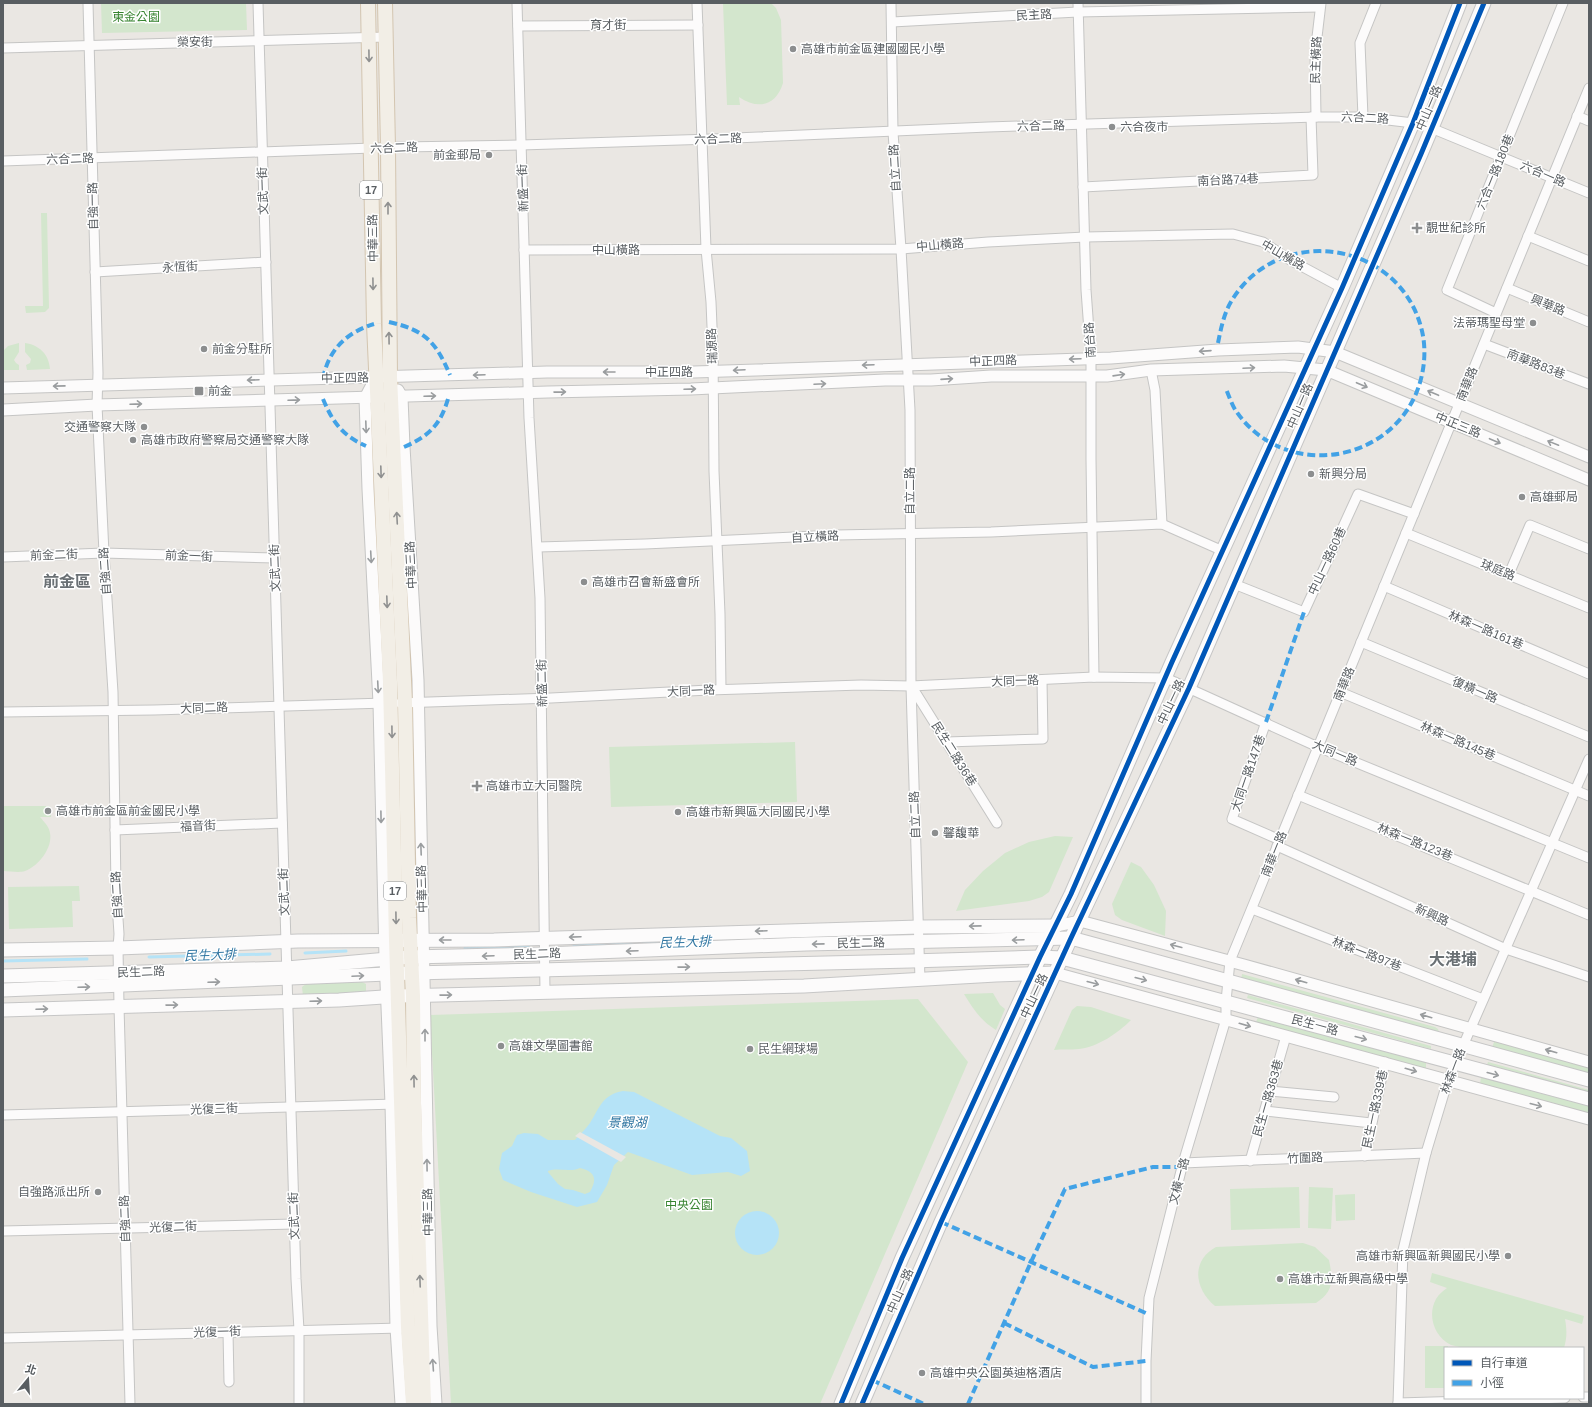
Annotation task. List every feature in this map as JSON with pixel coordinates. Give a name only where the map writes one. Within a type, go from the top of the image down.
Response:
[{"type":"main road","name":"中華三路","points":[[368,3],[370,149],[383,377],[398,703],[403,940],[405,973],[419,995],[408,1103]]},
{"type":"main road","name":"中華三路","points":[[383,377],[388,148],[385,3]]},
{"type":"main road","name":"中山一路","points":[[841,1404],[902,1258],[1040,957],[1056,926],[1342,288],[1413,123],[1460,3]]},
{"type":"main road","name":"中山一路","points":[[862,1404],[941,1222],[1071,938],[1189,688],[1484,3]]},
{"type":"main road","points":[[3,950],[118,948],[286,942],[543,938],[919,926],[1056,926]]},
{"type":"main road","name":"民生二路","points":[[3,990],[118,986],[287,973],[404,958],[806,944],[1071,938]]},
{"type":"main road","name":"民生一路","points":[[1071,938],[1589,1080]]},
{"type":"main road","name":"民生二路","points":[[3,976],[118,972],[405,973],[1040,957]]},
{"type":"main road","name":"民生一路","points":[[1040,957],[1062,958],[1589,1100]]},
{"type":"main road","name":"中華三路","points":[[405,973],[392,996],[408,1103],[414,1327],[413,1404]]},
{"type":"main road","points":[[3,1010],[288,1002],[419,995],[809,986],[1055,973]]},
{"type":"main road","name":"中華三路","points":[[414,1327],[424,1404]]},
{"type":"street","name":"自強一路","points":[[88,3],[98,386]]},
{"type":"street","name":"文武一街","points":[[258,3],[269,380]]},
{"type":"street","name":"新盛一街","points":[[517,3],[528,373]]},
{"type":"street","name":"瑞源路","points":[[697,3],[706,249],[711,302],[716,542],[720,614],[721,689]]},
{"type":"street","name":"自立二路","points":[[891,3],[893,132],[910,410],[911,686],[920,980]]},
{"type":"street","points":[[1363,117],[1360,43],[1376,3]]},
{"type":"street","name":"六合一路180巷","points":[[1496,313],[1447,290],[1563,3]]},
{"type":"street","name":"民主路","points":[[892,22],[1078,8],[1320,5]]},
{"type":"street","name":"民主橫路","points":[[1313,117],[1315,54],[1320,5]]},
{"type":"street","name":"南台路","points":[[1078,8],[1086,290],[1092,377],[1091,459],[1094,677]]},
{"type":"street","name":"育才街","points":[[518,26],[698,25]]},
{"type":"street","name":"榮安街","points":[[3,48],[386,37]]},
{"type":"street","name":"南華路","points":[[1318,747],[1589,88]]},
{"type":"street","points":[[1577,116],[1589,121]]},
{"type":"street","name":"六合二路","points":[[3,161],[388,148],[702,140],[988,127],[1313,117],[1363,117],[1413,123],[1431,128]]},
{"type":"street","name":"南台路74巷","points":[[1084,187],[1313,175],[1313,117]]},
{"type":"street","name":"六合一路","points":[[1431,128],[1589,193]]},
{"type":"street","name":"中山橫路","points":[[524,250],[901,248],[1085,237],[1233,234],[1263,242],[1290,260],[1342,288]]},
{"type":"street","points":[[1528,236],[1589,261]]},
{"type":"street","name":"永恆街","points":[[95,272],[266,262]]},
{"type":"street","name":"興華路","points":[[1506,288],[1589,322]]},
{"type":"street","name":"南華路83巷","points":[[1484,344],[1589,384]]},
{"type":"street","name":"中正四路","points":[[3,388],[528,373],[713,371],[1091,358],[1218,350],[1298,347],[1335,352]]},
{"type":"street","name":"中正三路","points":[[1335,352],[1589,457]]},
{"type":"street","name":"中正四路","points":[[3,410],[713,388],[991,376],[1092,377],[1151,370],[1284,366],[1326,370]]},
{"type":"street","points":[[1151,370],[1155,390],[1162,524],[1223,551]]},
{"type":"street","name":"中正三路","points":[[1326,370],[1589,480]]},
{"type":"street","name":"新盛二街","points":[[528,373],[538,547],[542,698],[543,938],[545,993]]},
{"type":"street","name":"中華三路","points":[[383,377],[384,397],[368,489],[398,703],[405,973]]},
{"type":"street","name":"文武二街","points":[[269,380],[294,1224],[299,1330],[299,1404]]},
{"type":"street","name":"自強二路","points":[[98,386],[104,553],[111,645],[116,888],[120,934],[118,948],[118,986],[130,1404]]},
{"type":"street","name":"中山一路60巷","points":[[1234,584],[1304,612],[1358,494],[1414,514]]},
{"type":"street","name":"自立橫路","points":[[538,547],[716,542],[836,535],[1093,528],[1162,524]]},
{"type":"street","points":[[1509,574],[1530,525],[1589,549]]},
{"type":"street","name":"球庭路","points":[[1406,533],[1589,608]]},
{"type":"street","name":"前金一街","points":[[104,553],[275,558]]},
{"type":"street","name":"前金二街","points":[[3,557],[104,553]]},
{"type":"street","name":"林森一路161巷","points":[[1384,586],[1589,674]]},
{"type":"street","name":"復橫一路","points":[[1361,642],[1589,737]]},
{"type":"street","name":"大同一路","points":[[398,703],[542,698],[721,689],[861,685],[911,686],[1094,677],[1166,678],[1266,722],[1318,747],[1589,858]]},
{"type":"street","points":[[946,742],[1044,739],[1042,680]]},
{"type":"street","name":"民生二路36巷","points":[[911,686],[997,823]]},
{"type":"street","name":"林森一路145巷","points":[[1340,692],[1589,796]]},
{"type":"street","name":"大同二路","points":[[3,712],[113,711],[398,703]]},
{"type":"street","name":"大同一路147巷","points":[[1266,722],[1232,819],[1279,843]]},
{"type":"street","name":"南華一路","points":[[1230,961],[1318,747]]},
{"type":"street","name":"林森一路","points":[[1398,1403],[1403,1250],[1426,1153],[1448,1080],[1589,759]]},
{"type":"street","name":"林森一路123巷","points":[[1298,795],[1589,915]]},
{"type":"street","name":"福音街","points":[[115,830],[282,823]]},
{"type":"street","name":"新興路","points":[[1279,843],[1506,949],[1589,977]]},
{"type":"street","name":"林森一路97巷","points":[[1252,909],[1483,999]]},
{"type":"street","points":[[1056,926],[1080,921],[1230,961],[1589,1062]]},
{"type":"street","name":"文橫一路","points":[[1146,1404],[1146,1361],[1149,1298],[1183,1163],[1226,1019],[1226,1001],[1230,961]]},
{"type":"street","name":"民生一路","points":[[1055,973],[1589,1119]]},
{"type":"street","name":"民生一路363巷","points":[[1250,1161],[1286,1036]]},
{"type":"street","name":"民生一路339巷","points":[[1365,1156],[1385,1062]]},
{"type":"street","points":[[1270,1091],[1334,1097]]},
{"type":"street","name":"中華三路","points":[[401,1404],[414,1327],[408,1103]]},
{"type":"street","name":"光復三街","points":[[3,1115],[408,1103]]},
{"type":"street","points":[[1264,1111],[1372,1123]]},
{"type":"street","name":"竹圍路","points":[[1183,1163],[1426,1153]]},
{"type":"street","name":"光復二街","points":[[3,1231],[294,1224]]},
{"type":"street","name":"中華三路","points":[[414,1327],[436,1404]]},
{"type":"street","name":"光復一街","points":[[3,1338],[414,1327]]},
{"type":"street","points":[[228,1332],[229,1382]]},
{"type":"street","points":[[1398,1403],[1539,1399]]},
{"type":"green space","name":"東金公園","points":[[101,3],[246,3],[247,30],[102,33]]},
{"type":"green space","points":[[723,3],[771,3],[776,8],[781,20],[783,83],[776,97],[766,104],[753,104],[739,97],[740,105],[727,105]]},
{"type":"green space","points":[[41,213],[47,213],[49,308],[45,312],[26,313],[25,306],[43,306]]},
{"type":"green space","points":[[19,343],[19,352],[14,360],[19,365],[19,370],[3,370],[3,351],[8,346]]},
{"type":"green space","points":[[25,343],[35,346],[42,351],[48,359],[50,369],[27,370],[26,365],[30,363],[31,359],[25,352]]},
{"type":"green space","points":[[795,742],[797,802],[611,807],[609,747]]},
{"type":"green space","points":[[3,806],[50,806],[51,817],[40,817],[46,824],[49,831],[50,838],[47,850],[35,865],[23,872],[3,871]]},
{"type":"green space","points":[[1055,836],[1073,837],[1049,892],[1042,897],[1029,901],[956,911],[965,890],[983,871],[1005,853],[1029,842]]},
{"type":"green space","points":[[1131,862],[1141,867],[1154,885],[1166,911],[1165,936],[1122,920],[1115,915],[1112,904]]},
{"type":"green space","points":[[79,886],[80,901],[72,901],[73,927],[9,929],[8,887]]},
{"type":"green space","points":[[1242,974],[1435,1027],[1439,1032],[1241,980]]},
{"type":"green space","points":[[362,982],[366,984],[366,992],[303,996],[302,987],[306,984]]},
{"type":"green space","points":[[993,993],[1000,1005],[1005,1009],[996,1030],[986,1023],[978,1014],[964,994]]},
{"type":"green space","points":[[1248,995],[1431,1046],[1431,1049],[1247,998]]},
{"type":"green space","name":"中央公園","points":[[918,999],[968,1062],[820,1404],[451,1404],[430,1015]]},
{"type":"green space","points":[[1077,1006],[1091,1007],[1131,1020],[1114,1034],[1086,1048],[1054,1050],[1072,1010]]},
{"type":"green space","points":[[1258,1017],[1426,1061],[1426,1068],[1424,1070],[1256,1022]]},
{"type":"green space","points":[[1494,1042],[1589,1068],[1589,1078],[1492,1048]]},
{"type":"green space","points":[[1488,1062],[1589,1090],[1589,1093],[1487,1065]]},
{"type":"green space","points":[[1485,1074],[1589,1104],[1589,1117],[1480,1084],[1481,1077]]},
{"type":"green space","points":[[1299,1187],[1300,1228],[1231,1230],[1230,1189]]},
{"type":"green space","points":[[1309,1187],[1333,1188],[1331,1229],[1308,1228]]},
{"type":"green space","points":[[1355,1194],[1355,1220],[1336,1221],[1335,1195]]},
{"type":"green space","points":[[1303,1243],[1315,1247],[1329,1260],[1331,1284],[1326,1294],[1316,1303],[1215,1306],[1203,1292],[1198,1276],[1199,1268],[1202,1260],[1216,1247]]},
{"type":"green space","points":[[1432,1273],[1584,1316],[1582,1324],[1565,1319],[1566,1341],[1564,1347],[1459,1347],[1451,1345],[1445,1341],[1436,1331],[1432,1318],[1433,1305],[1438,1296],[1447,1288],[1430,1282]]},
{"type":"green space","points":[[1425,1346],[1448,1346],[1444,1347],[1444,1388],[1425,1388]]},
{"type":"water","name":"景觀湖","points":[[623,1091],[634,1092],[720,1136],[731,1138],[747,1151],[750,1171],[741,1176],[728,1172],[692,1175],[628,1152],[614,1165],[607,1185],[597,1202],[577,1207],[531,1192],[503,1180],[499,1169],[502,1153],[512,1146],[517,1135],[524,1133],[538,1134],[548,1140],[575,1140],[588,1125],[602,1102],[610,1095]],"holes":[[[580,1168],[594,1177],[594,1183],[590,1192],[585,1194],[565,1189],[558,1184],[548,1172],[552,1170],[572,1170]]]},
{"type":"water","points":[[757,1211],[769,1215],[775,1221],[779,1233],[775,1245],[769,1251],[757,1255],[745,1251],[739,1245],[735,1233],[739,1221],[745,1215]]},
{"type":"pier","points":[[580,1132],[626,1157],[621,1162],[575,1136]]},
{"type":"waterway","name":"民生大排","points":[[574,945],[737,940]]},
{"type":"waterway","name":"民生大排","points":[[465,948],[528,946]]},
{"type":"waterway","name":"民生大排","points":[[305,953],[346,951]]},
{"type":"waterway","name":"民生大排","points":[[149,957],[270,954]]},
{"type":"waterway","name":"民生大排","points":[[3,961],[87,959]]},
{"type":"marked path","points":[[1218,343],[1223,321],[1229,305],[1253,275],[1279,259],[1308,252],[1337,252],[1365,261],[1390,277],[1410,301],[1424,339],[1424,364],[1421,380],[1415,396],[1400,420],[1379,438],[1356,449],[1330,455],[1304,454],[1278,446],[1255,432],[1236,411],[1226,389]]},
{"type":"marked path","points":[[389,322],[412,329],[428,339],[440,354],[450,375]]},
{"type":"marked path","points":[[323,379],[329,359],[340,344],[355,332],[374,324]]},
{"type":"marked path","points":[[404,447],[421,438],[434,427],[443,413],[449,395]]},
{"type":"marked path","points":[[323,399],[335,422],[340,428],[351,438],[366,446]]},
{"type":"marked path","points":[[1266,722],[1304,612]]},
{"type":"marked path","points":[[968,1404],[1065,1189],[1153,1167],[1182,1167]]},
{"type":"marked path","points":[[941,1222],[1148,1314]]},
{"type":"marked path","points":[[1004,1323],[1093,1367],[1146,1361]]},
{"type":"marked path","points":[[872,1380],[924,1404]]},
{"type":"cycle path","points":[[841,1404],[902,1258],[1040,957],[1071,894],[1172,662],[1342,288],[1413,123],[1460,3]]},
{"type":"cycle path","points":[[862,1404],[941,1222],[1071,938],[1189,688],[1421,154],[1484,3]]},
{"type":"place","name":"高雄市前金區建國國民小學","points":[[793,49]]},
{"type":"place","name":"六合夜市","points":[[1112,127]]},
{"type":"place","name":"前金郵局","points":[[489,155]]},
{"type":"place","name":"靚世紀診所","points":[[1417,228]]},
{"type":"place","name":"法蒂瑪聖母堂","points":[[1533,323]]},
{"type":"place","name":"前金分駐所","points":[[204,349]]},
{"type":"place","name":"前金","points":[[199,391]]},
{"type":"place","name":"交通警察大隊","points":[[144,427]]},
{"type":"place","name":"高雄市政府警察局交通警察大隊","points":[[133,440]]},
{"type":"place","name":"新興分局","points":[[1311,474]]},
{"type":"place","name":"高雄郵局","points":[[1522,497]]},
{"type":"place","name":"高雄市召會新盛會所","points":[[584,582]]},
{"type":"place","name":"高雄市立大同醫院","points":[[477,786]]},
{"type":"place","name":"高雄市前金區前金國民小學","points":[[48,811]]},
{"type":"place","name":"高雄市新興區大同國民小學","points":[[678,812]]},
{"type":"place","name":"馨馥華","points":[[935,833]]},
{"type":"place","name":"高雄文學圖書館","points":[[501,1046]]},
{"type":"place","name":"民生網球場","points":[[750,1049]]},
{"type":"place","name":"自強路派出所","points":[[98,1192]]},
{"type":"place","name":"高雄市新興區新興國民小學","points":[[1508,1256]]},
{"type":"place","name":"高雄市立新興高級中學","points":[[1280,1279]]},
{"type":"place","name":"高雄中央公園英迪格酒店","points":[[922,1373]]},
{"type":"district","name":"前金區","points":[[67,581]]},
{"type":"district","name":"大港埔","points":[[1453,959]]}]
